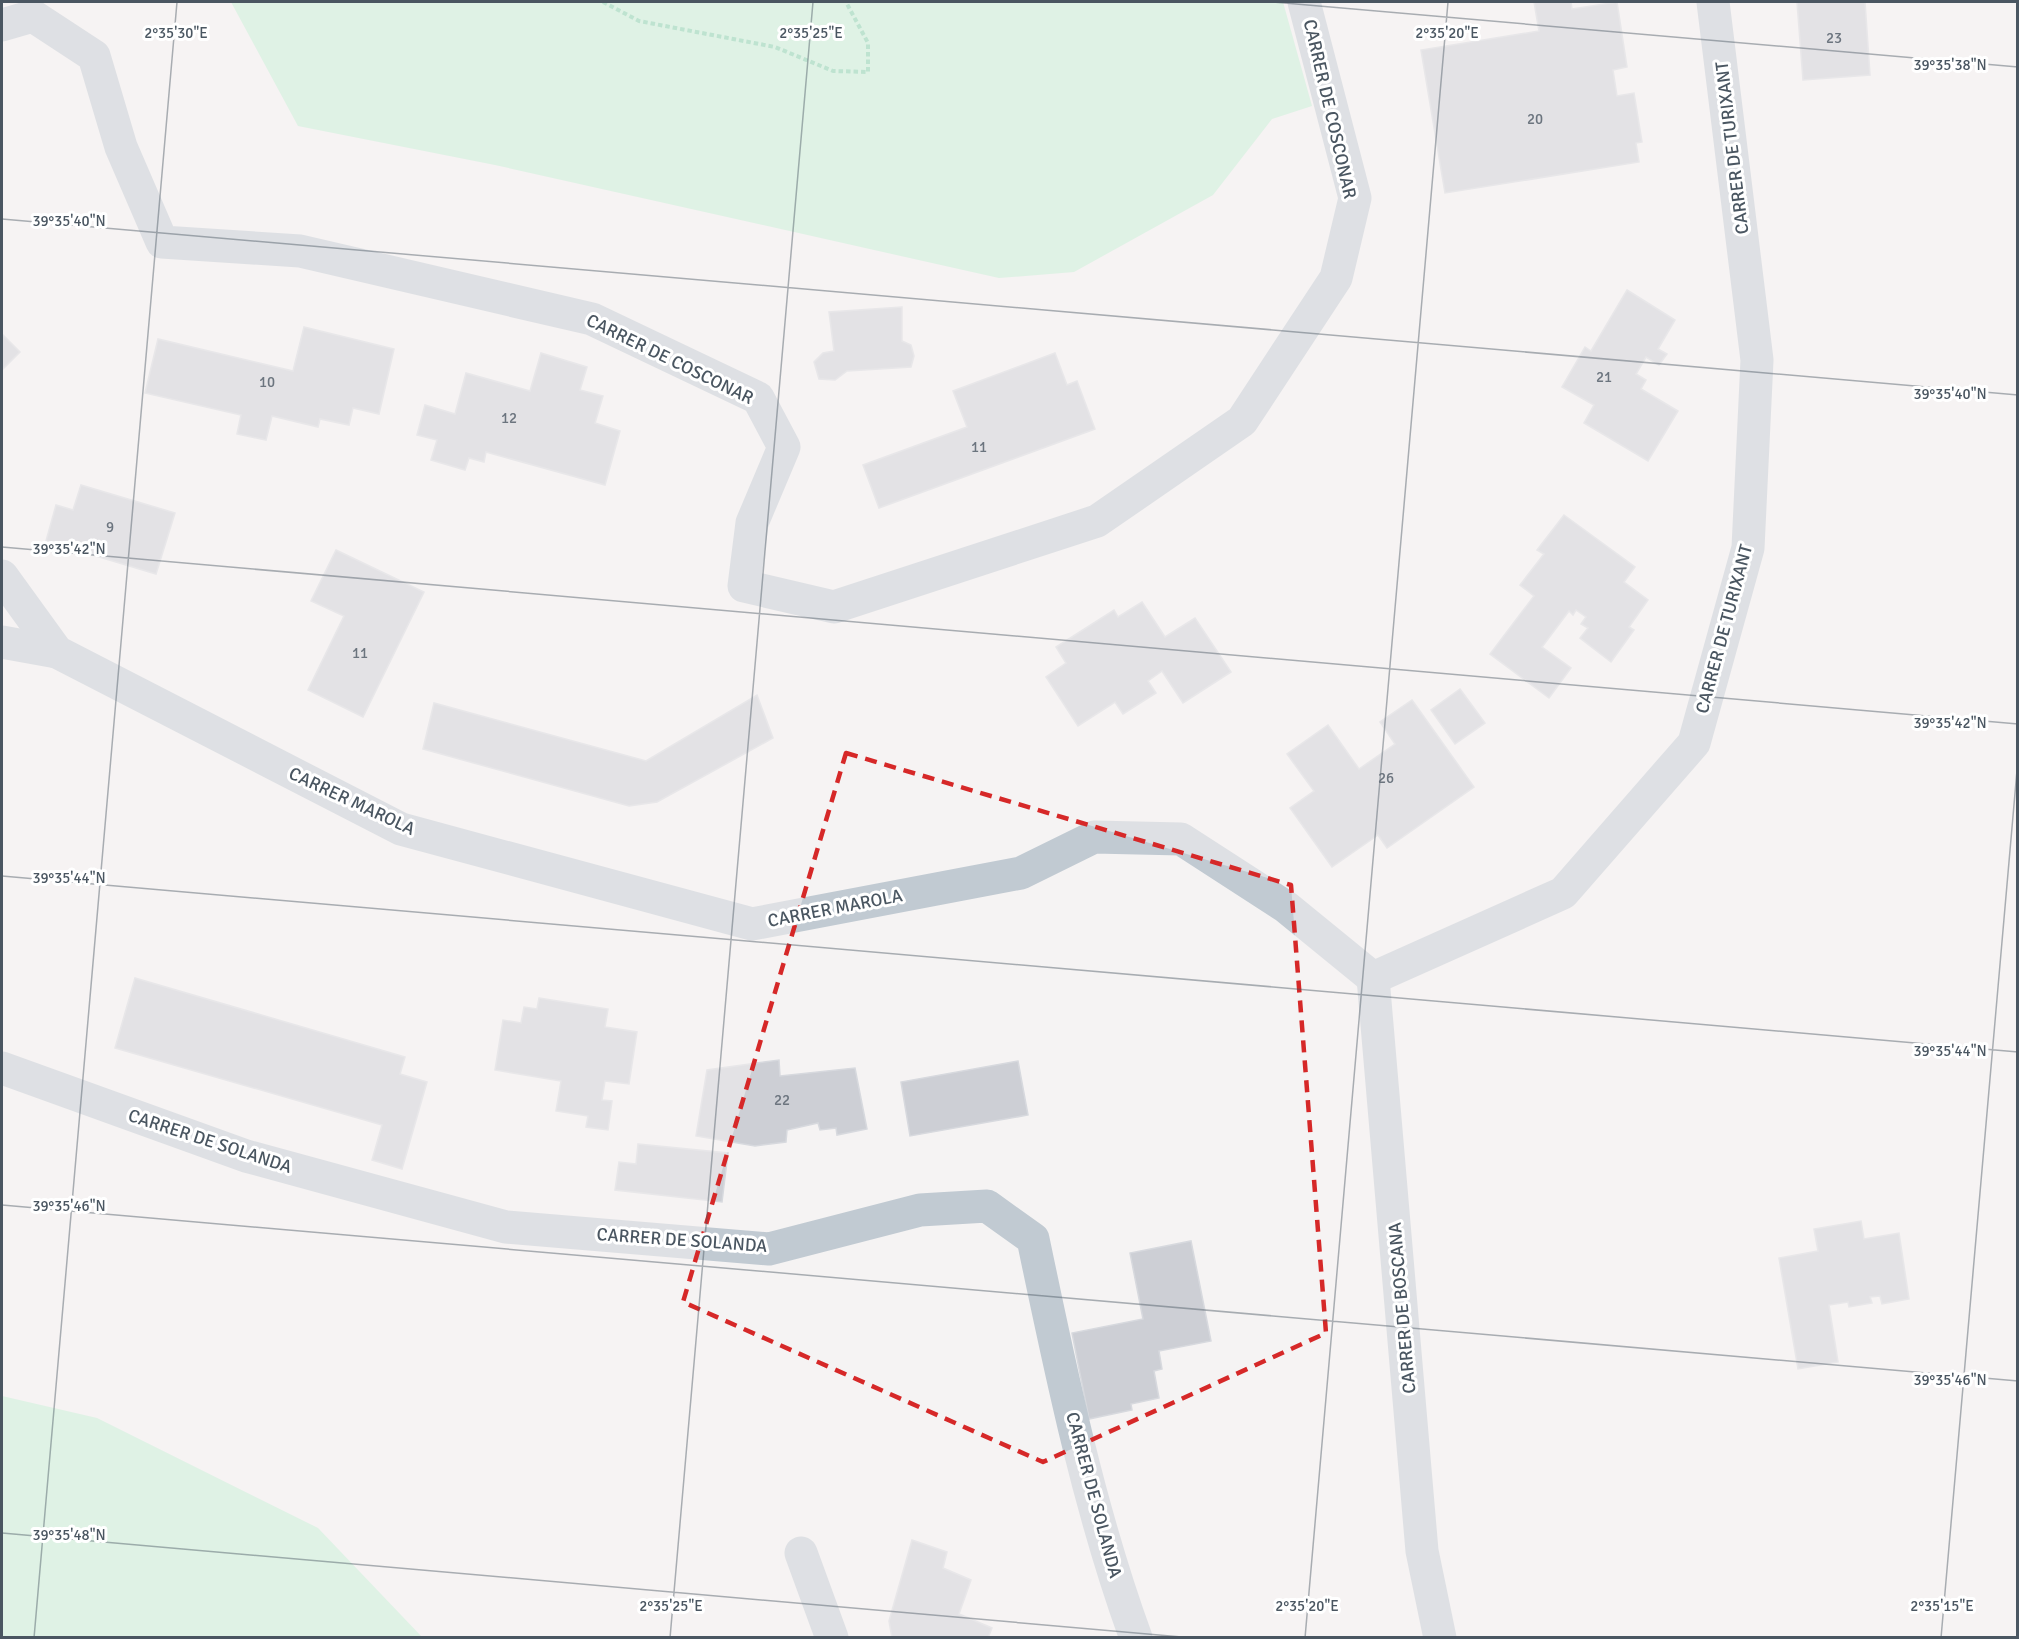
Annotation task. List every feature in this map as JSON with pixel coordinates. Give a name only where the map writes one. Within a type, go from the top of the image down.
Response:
[{"type":"street","name":"CARRER DE COSCONAR","points":[[2,25],[33,16],[94,56],[121,147],[162,242],[300,251],[592,319],[758,398],[784,447],[752,523],[744,586],[834,607],[1097,521],[1242,421],[1336,278],[1356,198],[1305,2]]},
{"type":"street","name":"CARRER DE TURIXANT","points":[[1373,978],[1563,894],[1694,743],[1748,548],[1757,360],[1713,2]]},
{"type":"street","points":[[2,576],[57,652]]},
{"type":"street","points":[[2,642],[57,652]]},
{"type":"street","name":"CARRER MAROLA","points":[[57,652],[401,829],[752,924],[1021,873],[1094,837],[1181,839],[1286,907],[1373,978]]},
{"type":"street","name":"CARRER DE BOSCANA","points":[[1373,978],[1422,1551],[1440,1638]]},
{"type":"street","name":"CARRER DE SOLANDA","points":[[2,1068],[246,1156],[506,1227],[769,1249],[920,1210],[987,1206],[1033,1239],[1053,1335],[1110,1565],[1136,1638]]},
{"type":"street","points":[[801,1553],[832,1638]]},
{"type":"path","points":[[603,2],[639,21],[775,47],[833,71],[868,72],[868,43],[846,2]]},
{"type":"highlighted area","points":[[846,753],[1291,885],[1326,1333],[1043,1462],[683,1302]]},
{"type":"green space","points":[[231,2],[1283,2],[1312,106],[1272,119],[1213,195],[1074,272],[999,278],[495,165],[298,126]]},
{"type":"green space","points":[[2,1396],[97,1418],[318,1528],[422,1637],[2,1637]]},
{"type":"building","points":[[1534,2],[1571,2],[1572,9],[1617,2],[1627,67],[1613,70],[1617,96],[1634,93],[1642,142],[1636,143],[1639,162],[1445,193],[1421,50],[1539,31]]},
{"type":"building","points":[[1797,2],[1865,2],[1870,75],[1803,80]]},
{"type":"building","points":[[1627,290],[1675,320],[1658,349],[1667,354],[1659,365],[1646,357],[1636,374],[1646,380],[1641,389],[1678,411],[1648,461],[1584,423],[1594,405],[1562,387],[1585,347],[1591,351]]},
{"type":"building","points":[[902,307],[902,341],[911,345],[914,356],[911,367],[847,371],[835,380],[819,379],[814,362],[823,353],[834,351],[829,312]]},
{"type":"building","points":[[304,327],[394,349],[379,414],[353,408],[349,425],[320,419],[318,427],[272,416],[266,440],[237,434],[241,415],[145,393],[158,339],[293,371]]},
{"type":"building","points":[[2,334],[20,352],[2,370]]},
{"type":"building","points":[[541,353],[587,367],[580,390],[603,396],[595,423],[620,431],[605,485],[486,452],[484,462],[469,458],[465,470],[431,460],[437,440],[417,435],[425,405],[455,414],[466,373],[530,391]]},
{"type":"building","points":[[1055,353],[1067,385],[1077,381],[1095,429],[879,508],[863,465],[967,427],[953,391]]},
{"type":"building","points":[[81,485],[175,513],[156,574],[46,541],[56,505],[73,510]]},
{"type":"building","points":[[1564,515],[1635,567],[1624,582],[1648,600],[1629,627],[1634,630],[1611,662],[1580,638],[1588,628],[1581,624],[1586,617],[1576,610],[1573,615],[1569,611],[1542,647],[1571,668],[1549,698],[1490,654],[1534,596],[1520,585],[1544,554],[1537,550]]},
{"type":"building","points":[[336,550],[424,592],[363,717],[308,690],[344,616],[311,601]]},
{"type":"building","points":[[1142,602],[1165,637],[1195,618],[1231,672],[1183,703],[1162,671],[1148,681],[1156,693],[1123,714],[1115,702],[1078,726],[1046,677],[1066,663],[1056,647],[1114,610],[1118,617]]},
{"type":"building","points":[[1460,689],[1485,723],[1455,744],[1431,710]]},
{"type":"building","points":[[757,695],[773,738],[657,802],[629,806],[423,749],[434,703],[646,761]]},
{"type":"building","points":[[1412,700],[1474,787],[1387,848],[1378,835],[1332,867],[1290,808],[1314,791],[1287,754],[1328,725],[1359,769],[1395,744],[1380,722]]},
{"type":"building","points":[[135,978],[405,1057],[400,1074],[427,1082],[402,1169],[372,1160],[382,1125],[115,1048]]},
{"type":"building","points":[[539,998],[608,1009],[605,1027],[637,1032],[629,1084],[605,1081],[602,1100],[612,1101],[608,1130],[586,1127],[588,1116],[556,1111],[561,1081],[495,1070],[503,1020],[521,1023],[524,1007],[537,1009]]},
{"type":"building","points":[[779,1060],[780,1076],[855,1068],[867,1129],[837,1135],[836,1128],[820,1130],[818,1123],[787,1130],[786,1142],[755,1146],[696,1136],[707,1070]]},
{"type":"building","points":[[1018,1061],[1028,1115],[910,1136],[901,1082]]},
{"type":"building","points":[[638,1144],[728,1153],[722,1202],[615,1190],[619,1162],[636,1164]]},
{"type":"building","points":[[1861,1221],[1864,1239],[1899,1233],[1909,1299],[1882,1304],[1880,1296],[1870,1297],[1872,1303],[1849,1307],[1848,1302],[1829,1305],[1838,1362],[1798,1369],[1779,1258],[1818,1251],[1814,1229]]},
{"type":"building","points":[[1191,1241],[1211,1341],[1159,1351],[1162,1369],[1154,1371],[1159,1398],[1131,1404],[1132,1410],[1089,1419],[1072,1333],[1143,1319],[1130,1253]]},
{"type":"building","points":[[912,1540],[947,1552],[943,1568],[971,1580],[959,1614],[992,1628],[988,1638],[892,1638],[889,1621]]}]
